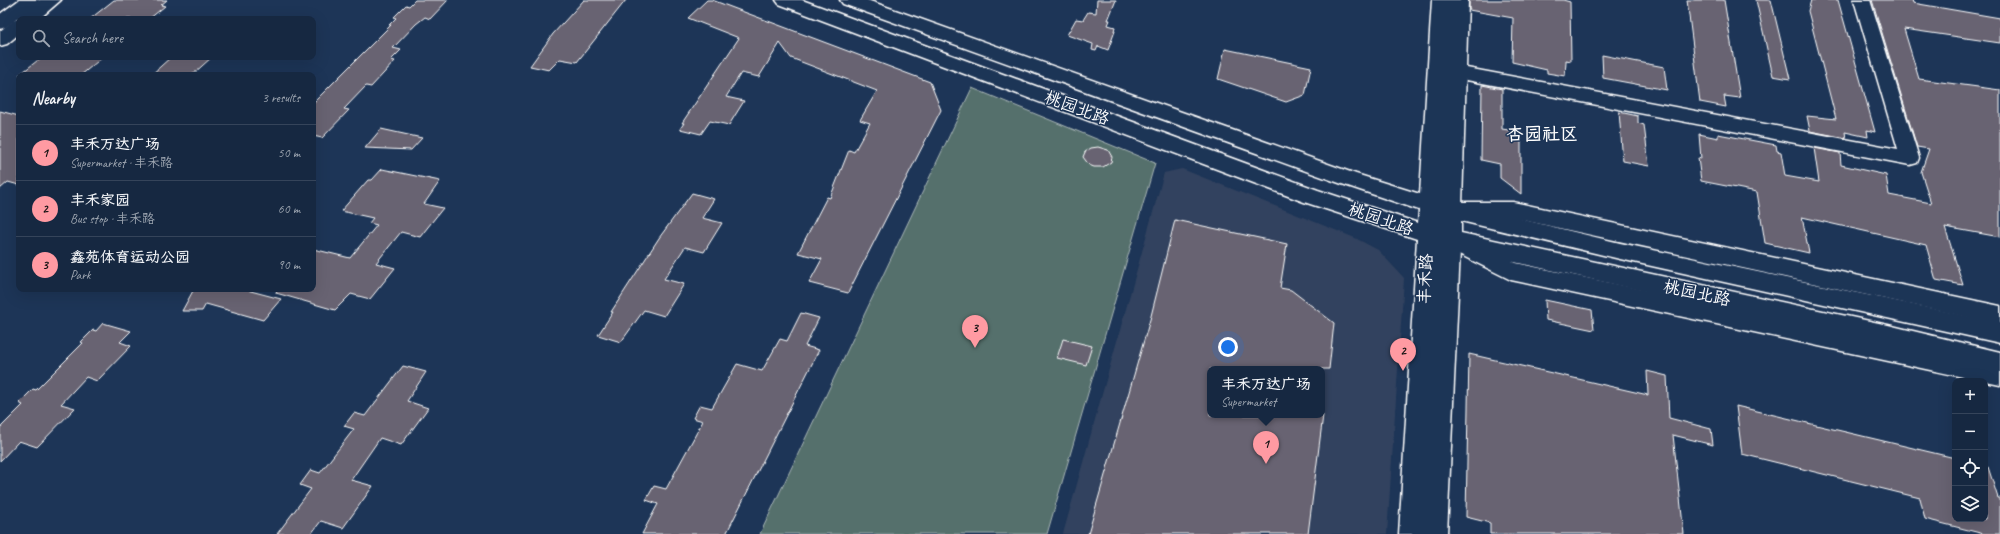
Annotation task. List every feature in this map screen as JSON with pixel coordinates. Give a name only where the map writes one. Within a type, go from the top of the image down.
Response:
[{"type":"main road","points":[[0,11],[15,0]]},
{"type":"main road","points":[[0,24],[31,0]]},
{"type":"main road","points":[[31,16],[52,0]]},
{"type":"main road","name":"桃园北路","points":[[785,0],[1312,196],[1427,234],[1888,335],[2000,362]]},
{"type":"main road","name":"桃园北路","points":[[849,0],[1349,179],[1429,205],[1620,251],[2000,333]]},
{"type":"main road","name":"丰禾路","points":[[1412,534],[1427,234],[1441,0]]},
{"type":"main road","name":"丰禾路","points":[[1434,534],[1450,240],[1458,0]]},
{"type":"main road","points":[[0,40],[16,27]]},
{"type":"main road","points":[[1451,210],[1513,210],[2000,315]]},
{"type":"main road","points":[[1450,240],[1511,271],[2000,375]]},
{"type":"street","points":[[1456,72],[1910,158],[1862,0]]},
{"type":"shaded area","points":[[1182,169],[1355,238],[1378,250],[1404,278],[1387,534],[1063,534],[1164,173]]},
{"type":"green space","points":[[972,88],[1155,163],[1047,534],[760,534]]},
{"type":"building","points":[[114,0],[167,0],[161,5],[165,6],[153,16],[94,16]]},
{"type":"building","points":[[415,0],[448,0],[430,19],[425,17],[416,24],[393,48],[401,50],[391,60],[395,61],[371,87],[366,86],[344,109],[349,110],[322,138],[316,137],[316,100],[391,25],[389,25],[396,18],[394,17],[406,5],[409,6]]},
{"type":"building","points":[[584,0],[626,0],[577,62],[560,59],[549,70],[530,66],[553,34]]},
{"type":"building","points":[[707,0],[712,0],[930,82],[941,110],[848,293],[809,283],[822,259],[798,253],[827,197],[830,198],[849,150],[854,152],[870,123],[860,120],[877,91],[791,58],[780,43],[759,77],[741,73],[726,97],[744,101],[729,125],[710,121],[701,134],[680,129],[684,123],[682,123],[739,38],[688,18]]},
{"type":"building","points":[[1097,0],[1116,0],[1108,20],[1110,20],[1108,25],[1115,27],[1115,31],[1108,50],[1098,46],[1096,51],[1092,50],[1093,44],[1067,35],[1076,19],[1083,20],[1088,12],[1096,13]]},
{"type":"building","points":[[1469,0],[1563,0],[1570,2],[1571,61],[1566,60],[1565,76],[1547,73],[1547,70],[1512,62],[1513,18],[1469,10]]},
{"type":"building","points":[[1687,0],[1724,0],[1740,98],[1724,96],[1726,107],[1700,102]]},
{"type":"building","points":[[1756,0],[1771,0],[1790,79],[1773,76]]},
{"type":"building","points":[[1811,0],[1838,0],[1875,132],[1867,130],[1868,137],[1845,132],[1846,138],[1810,131],[1807,116],[1836,119],[1808,11]]},
{"type":"building","points":[[1872,0],[1912,0],[1913,3],[2000,18],[2000,43],[1904,29],[1919,79],[2000,90],[2000,237],[1945,227],[1963,285],[1936,280],[1926,245],[1802,217],[1809,253],[1765,243],[1757,192],[1701,181],[1698,158],[1701,159],[1699,134],[1718,138],[1718,134],[1776,145],[1777,151],[1781,152],[1785,176],[1819,182],[1814,148],[1840,153],[1841,165],[1886,175],[1889,195],[1931,203],[1921,172],[1929,149],[1917,147]]},
{"type":"building","points":[[1225,49],[1311,67],[1305,95],[1286,102],[1218,79]]},
{"type":"building","points":[[1602,55],[1664,67],[1667,90],[1603,78]]},
{"type":"building","points":[[38,60],[99,60],[85,72],[23,72]]},
{"type":"building","points":[[168,60],[209,60],[195,72],[154,72]]},
{"type":"building","points":[[1482,85],[1502,89],[1502,129],[1521,132],[1521,194],[1500,178],[1500,164],[1481,160]]},
{"type":"building","points":[[0,111],[16,115],[16,184],[8,182],[0,189]]},
{"type":"building","points":[[1619,112],[1638,116],[1638,123],[1644,125],[1649,166],[1623,161]]},
{"type":"building","points":[[381,129],[422,138],[411,150],[365,148]]},
{"type":"building","points":[[1098,147],[1108,150],[1112,157],[1111,162],[1103,167],[1094,167],[1089,165],[1083,157],[1085,152],[1091,148]]},
{"type":"building","points":[[382,169],[440,181],[424,204],[443,208],[420,237],[401,232],[376,263],[395,268],[370,299],[351,294],[335,310],[276,293],[316,292],[316,250],[350,258],[377,225],[369,223],[373,218],[341,211],[368,180],[372,180]]},
{"type":"building","points":[[692,193],[714,199],[702,218],[722,223],[704,252],[685,247],[664,279],[684,284],[664,316],[644,310],[621,342],[598,335],[613,312],[611,312],[659,238]]},
{"type":"building","points":[[1175,220],[1287,244],[1280,288],[1291,290],[1334,323],[1329,369],[1325,369],[1325,366],[1207,366],[1207,418],[1323,418],[1308,534],[1088,534],[1151,316]]},
{"type":"building","points":[[192,292],[254,292],[281,299],[263,320],[206,304],[202,311],[182,311]]},
{"type":"building","points":[[1545,300],[1592,310],[1594,330],[1546,320]]},
{"type":"building","points":[[801,313],[819,318],[805,346],[819,350],[726,534],[642,534],[658,504],[646,500],[654,486],[666,489],[703,421],[693,418],[700,405],[712,408],[737,364],[762,371],[780,339],[787,341]]},
{"type":"building","points":[[103,323],[131,331],[120,342],[131,346],[97,381],[86,377],[61,404],[75,408],[37,447],[19,441],[0,461],[0,428],[23,405],[19,403],[33,389],[36,390],[83,343],[81,342],[93,330],[96,331]]},
{"type":"building","points":[[1063,339],[1092,346],[1086,365],[1057,358]]},
{"type":"building","points":[[1469,354],[1648,395],[1647,371],[1667,376],[1669,418],[1711,429],[1713,445],[1673,435],[1684,534],[1490,534],[1490,523],[1466,517]]},
{"type":"building","points":[[403,366],[426,372],[407,401],[428,408],[401,445],[380,438],[351,480],[373,486],[343,528],[321,521],[311,534],[277,534],[311,489],[300,485],[311,470],[320,473],[354,429],[344,426],[354,413],[365,416]]},
{"type":"building","points":[[1736,406],[1952,457],[1952,522],[1988,522],[1988,467],[1998,498],[2000,498],[2000,534],[1984,534],[1925,519],[1920,498],[1742,454]]},
{"type":"place","name":"鑫苑体育运动公园","points":[[975,348]]},
{"type":"place","name":"丰禾家园","points":[[1403,371]]},
{"type":"place","name":"丰禾万达广场","points":[[1266,464]]},
{"type":"district","name":"杏园社区","points":[[1542,134]]}]
